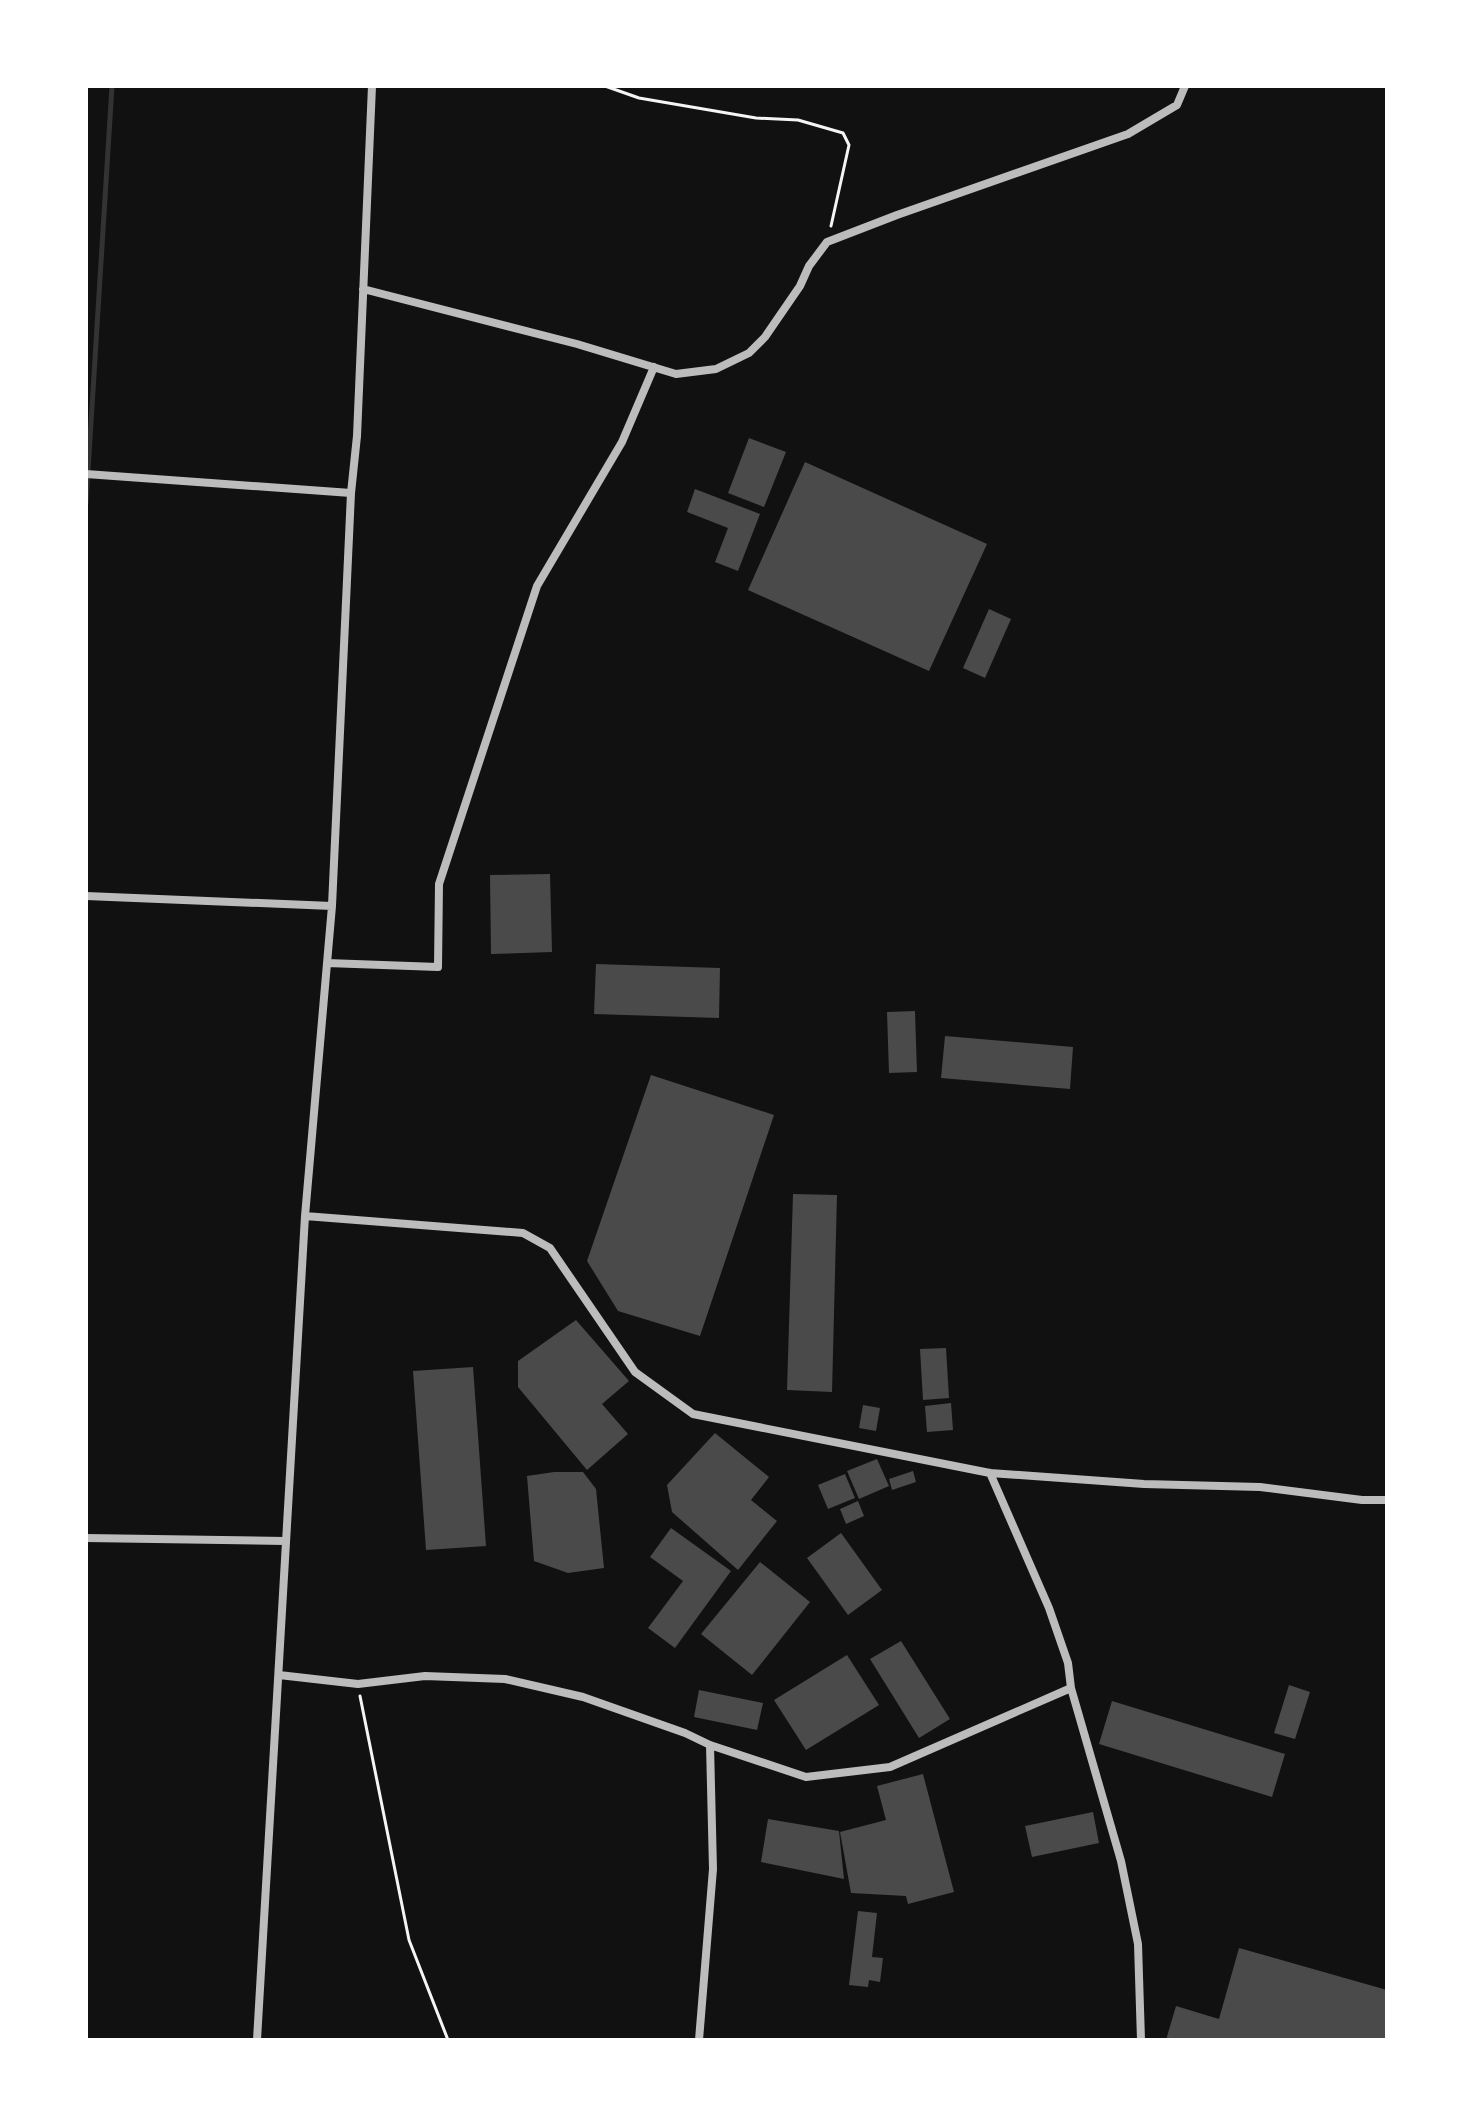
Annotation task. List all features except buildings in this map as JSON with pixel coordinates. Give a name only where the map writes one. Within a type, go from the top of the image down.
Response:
[{"type":"street","points":[[257,2040],[305,1216],[332,906],[372,86]]},
{"type":"street","points":[[363,289],[563,340],[676,374],[716,369],[749,353],[765,337],[827,242],[1128,134],[1177,105],[1185,86]]},
{"type":"street","points":[[327,963],[438,967],[439,884],[537,586],[622,442],[654,367]]},
{"type":"street","points":[[86,474],[351,493]]},
{"type":"street","points":[[86,896],[332,906]]},
{"type":"street","points":[[305,1216],[523,1233],[550,1248],[635,1372],[693,1414],[990,1473],[1144,1484],[1260,1487],[1362,1500],[1387,1500]]},
{"type":"street","points":[[990,1473],[1049,1608],[1068,1663],[1071,1688],[1124,1875],[1138,1944],[1141,2040]]},
{"type":"street","points":[[86,1538],[285,1541]]},
{"type":"street","points":[[279,1675],[358,1684],[425,1676],[505,1679],[583,1697],[806,1777],[890,1767],[1071,1688]]},
{"type":"street","points":[[699,2040],[713,1869],[710,1745]]},
{"type":"path","points":[[605,86],[639,98],[756,118],[798,120],[843,133],[849,145],[827,242]]},
{"type":"path","points":[[358,1684],[409,1940],[448,2040]]},
{"type":"waterway","points":[[86,503],[112,86]]}]
